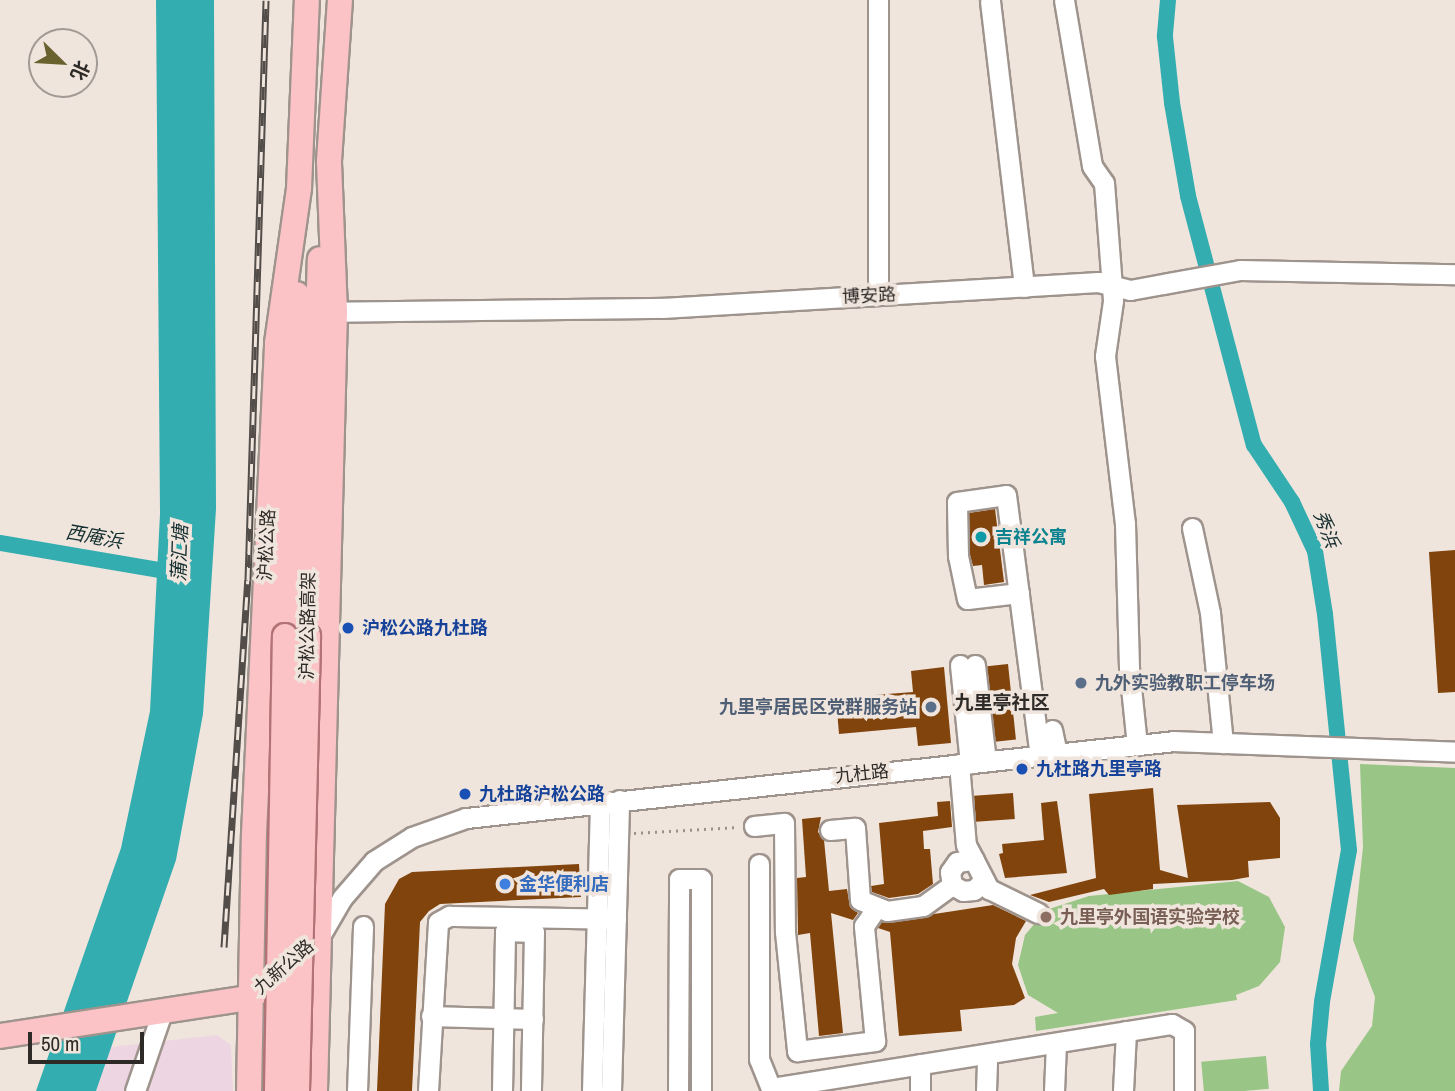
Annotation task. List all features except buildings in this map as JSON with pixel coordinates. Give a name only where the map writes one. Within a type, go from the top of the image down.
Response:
[{"type":"main road","name":"沪松公路","points":[[307,0],[299,188],[307,313],[319,937],[315,1091]]},
{"type":"main road","name":"沪松公路","points":[[249,1091],[249,998],[307,313],[329,161],[340,0]]},
{"type":"main road","name":"沪松公路高架","points":[[276,1091],[307,313]]},
{"type":"main road","name":"沪松公路高架","points":[[296,636],[297,1091]]},
{"type":"main road","name":"九新公路","points":[[0,1036],[249,998],[285,972],[319,937]]},
{"type":"street","points":[[878,0],[878,295]]},
{"type":"street","points":[[1064,0],[1092,166],[1104,183],[1112,285],[1105,356],[1125,524],[1129,668],[1137,746]]},
{"type":"street","points":[[990,1],[1024,287]]},
{"type":"street","name":"博安路","points":[[307,313],[662,309],[1024,287],[1112,285],[1130,289],[1240,270],[1455,274]]},
{"type":"street","points":[[1019,593],[967,599],[958,556],[957,502],[1006,495],[1019,593],[1048,755]]},
{"type":"street","points":[[1192,528],[1210,613],[1223,743]]},
{"type":"street","points":[[968,665],[966,861],[989,888],[1038,913]]},
{"type":"street","points":[[1048,755],[1052,730]]},
{"type":"street","name":"九杜路","points":[[319,937],[342,898],[374,861],[412,837],[466,818],[1137,746],[1223,743],[1455,752]]},
{"type":"street","points":[[592,1091],[606,919],[618,834],[609,801]]},
{"type":"street","points":[[609,801],[606,919],[611,1091]]},
{"type":"street","points":[[754,826],[783,823],[785,932],[797,1051],[875,1041],[864,926],[877,906]]},
{"type":"street","points":[[830,830],[855,828],[860,900],[887,911],[923,906],[952,885],[974,890],[984,880]]},
{"type":"street","points":[[952,885],[950,872],[966,861]]},
{"type":"street","points":[[759,864],[759,1059],[772,1089],[842,1084],[920,1064],[1180,1025],[1184,1031],[1184,1091]]},
{"type":"street","points":[[678,1091],[679,879],[701,879],[701,1091]]},
{"type":"street","points":[[428,1091],[438,922],[449,916],[606,919]]},
{"type":"street","points":[[357,1091],[363,926]]},
{"type":"street","points":[[502,1091],[505,931],[534,932],[531,1091]]},
{"type":"street","points":[[135,1091],[162,1012]]},
{"type":"street","points":[[431,1016],[533,1019]]},
{"type":"street","points":[[1123,1091],[1126,1031]]},
{"type":"street","points":[[1054,1091],[1056,1042]]},
{"type":"street","points":[[986,1054],[986,1091]]},
{"type":"street","points":[[919,1091],[920,1064]]},
{"type":"path","points":[[618,834],[754,826]]},
{"type":"shaded area","points":[[217,1035],[231,1045],[233,1091],[96,1091],[111,1047]]},
{"type":"green space","points":[[1360,764],[1455,768],[1455,1091],[1339,1091],[1341,1071],[1372,1026],[1375,997],[1353,940],[1363,847]]},
{"type":"green space","points":[[1238,881],[1269,897],[1285,927],[1280,962],[1259,986],[1236,995],[1237,1000],[1036,1031],[1035,1017],[1058,1013],[1028,995],[1018,965],[1025,935],[1046,910],[1089,896]]},
{"type":"green space","points":[[1266,1056],[1269,1089],[1204,1091],[1201,1062]]},
{"type":"water","name":"蒲汇塘","points":[[156,0],[214,0],[216,509],[203,714],[176,860],[96,1091],[36,1091],[121,848],[150,711],[160,514]]},
{"type":"waterway","name":"秀浜","points":[[1168,0],[1165,37],[1172,103],[1188,196],[1254,445],[1292,502],[1315,551],[1325,614],[1349,850],[1322,1002],[1318,1044],[1321,1091]]},
{"type":"waterway","name":"西庵浜","points":[[0,543],[177,573]]},
{"type":"railway","points":[[224,947],[248,580],[266,0]]},
{"type":"place","name":"吉祥公寓","points":[[981,537]]},
{"type":"place","name":"沪松公路九杜路","points":[[348,628]]},
{"type":"place","name":"九外实验教职工停车场","points":[[1081,683]]},
{"type":"place","name":"九里亭居民区党群服务站","points":[[931,707]]},
{"type":"place","name":"九杜路九里亭路","points":[[1022,769]]},
{"type":"place","name":"九杜路沪松公路","points":[[465,794]]},
{"type":"place","name":"金华便利店","points":[[505,884]]},
{"type":"place","name":"九里亭外国语实验学校","points":[[1046,917]]},
{"type":"district","name":"九里亭社区","points":[[1002,703]]}]
